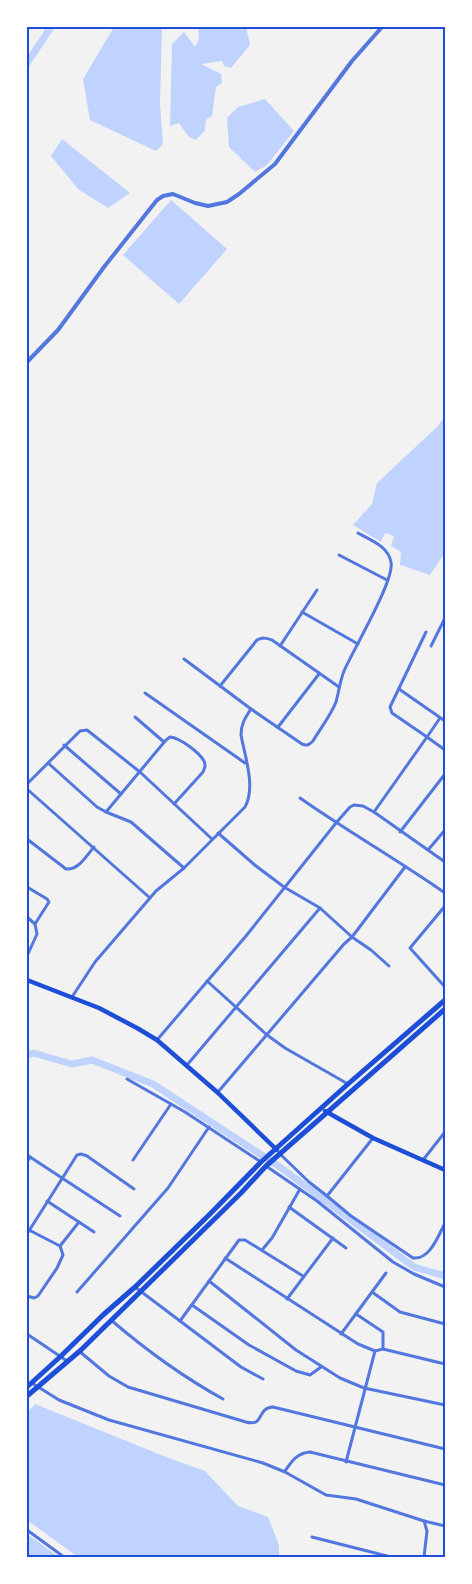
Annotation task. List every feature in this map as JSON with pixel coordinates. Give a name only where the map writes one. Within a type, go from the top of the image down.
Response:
[{"type":"main road","points":[[27,980],[120,1018],[157,1040],[218,1092],[278,1152]]},
{"type":"main road","points":[[278,1152],[320,1108],[445,1000]]},
{"type":"main road","points":[[27,1396],[79,1351],[111,1320],[138,1289],[241,1193],[267,1161],[445,1010]]},
{"type":"main road","points":[[320,1108],[373,1138],[445,1170]]},
{"type":"main road","points":[[29,1384],[103,1315],[138,1289]]},
{"type":"street","points":[[27,362],[58,330],[104,267],[158,200],[163,196],[173,195],[208,206],[227,202],[239,194],[275,164],[352,61],[382,27]]},
{"type":"street","points":[[184,658],[219,686],[302,744],[310,744],[332,710],[345,669],[392,565],[386,550],[358,533]]},
{"type":"street","points":[[339,555],[387,580]]},
{"type":"street","points":[[280,646],[317,590]]},
{"type":"street","points":[[302,612],[358,644]]},
{"type":"street","points":[[431,646],[445,618]]},
{"type":"street","points":[[426,632],[390,704],[390,710],[445,750]]},
{"type":"street","points":[[219,686],[257,640],[266,638],[339,687]]},
{"type":"street","points":[[278,726],[319,674]]},
{"type":"street","points":[[399,689],[445,721]]},
{"type":"street","points":[[145,693],[246,764]]},
{"type":"street","points":[[72,997],[95,962],[156,891],[184,868],[245,807],[249,800],[250,781],[241,728],[251,709]]},
{"type":"street","points":[[135,717],[164,742]]},
{"type":"street","points":[[374,812],[440,718]]},
{"type":"street","points":[[150,898],[27,786],[64,745],[80,731],[87,730],[140,772],[212,839]]},
{"type":"street","points":[[106,813],[170,737],[179,739],[198,755],[205,766],[203,772],[174,804]]},
{"type":"street","points":[[64,745],[121,794]]},
{"type":"street","points":[[48,763],[106,813],[131,822],[184,868]]},
{"type":"street","points":[[400,832],[445,774]]},
{"type":"street","points":[[300,798],[445,893]]},
{"type":"street","points":[[157,1040],[350,807],[363,806],[374,812],[445,862]]},
{"type":"street","points":[[428,850],[445,830]]},
{"type":"street","points":[[218,833],[284,887],[320,908],[389,966]]},
{"type":"street","points":[[27,838],[66,869],[74,869],[94,848]]},
{"type":"street","points":[[218,1092],[352,936],[405,867]]},
{"type":"street","points":[[27,887],[49,902],[35,924]]},
{"type":"street","points":[[445,906],[410,948],[445,987]]},
{"type":"street","points":[[187,1065],[320,908]]},
{"type":"street","points":[[27,917],[35,924],[37,934],[27,956]]},
{"type":"street","points":[[207,981],[267,1035],[285,1048],[348,1084]]},
{"type":"street","points":[[127,1079],[267,1161],[393,1262],[445,1287]]},
{"type":"street","points":[[134,1160],[171,1104]]},
{"type":"street","points":[[77,1293],[168,1188],[209,1127]]},
{"type":"street","points":[[423,1160],[445,1132]]},
{"type":"street","points":[[327,1196],[373,1138]]},
{"type":"street","points":[[278,1152],[309,1182],[351,1216],[413,1258],[419,1259],[425,1256],[445,1223]]},
{"type":"street","points":[[27,1296],[34,1298],[38,1296],[63,1255],[60,1246],[28,1232],[77,1155],[87,1156],[134,1189]]},
{"type":"street","points":[[27,1162],[29,1156],[120,1216]]},
{"type":"street","points":[[262,1250],[272,1238],[300,1189]]},
{"type":"street","points":[[47,1201],[94,1232]]},
{"type":"street","points":[[289,1207],[346,1248]]},
{"type":"street","points":[[60,1246],[79,1222]]},
{"type":"street","points":[[287,1299],[333,1238]]},
{"type":"street","points":[[180,1321],[236,1242],[242,1239],[303,1276]]},
{"type":"street","points":[[225,1258],[364,1348],[375,1351],[383,1349],[445,1364]]},
{"type":"street","points":[[341,1334],[386,1274]]},
{"type":"street","points":[[210,1281],[296,1350],[340,1378],[364,1388],[445,1405]]},
{"type":"street","points":[[138,1289],[241,1367],[263,1379]]},
{"type":"street","points":[[372,1292],[400,1312],[445,1324]]},
{"type":"street","points":[[192,1305],[249,1345],[296,1371],[310,1375],[321,1367]]},
{"type":"street","points":[[356,1314],[383,1332],[383,1349]]},
{"type":"street","points":[[111,1320],[146,1349],[199,1386],[223,1399]]},
{"type":"street","points":[[27,1334],[67,1361]]},
{"type":"street","points":[[79,1351],[109,1376],[128,1387],[246,1422],[255,1423],[264,1410],[273,1407],[445,1449]]},
{"type":"street","points":[[345,1462],[375,1351]]},
{"type":"street","points":[[29,1384],[38,1386],[59,1400],[108,1420],[263,1463],[285,1472],[326,1495],[356,1499],[445,1526]]},
{"type":"street","points":[[285,1472],[294,1458],[307,1452],[445,1485]]},
{"type":"street","points":[[424,1521],[427,1531],[424,1557]]},
{"type":"street","points":[[27,1530],[64,1557]]},
{"type":"street","points":[[312,1537],[392,1557]]},
{"type":"water","points":[[114,27],[162,27],[160,104],[163,144],[156,151],[90,120],[83,79]]},
{"type":"water","points":[[198,27],[246,27],[250,45],[231,68],[224,66],[222,61],[201,64],[221,74],[222,83],[216,87],[212,116],[206,119],[205,130],[196,140],[189,137],[179,123],[170,126],[172,44],[184,32],[195,47],[199,39]]},
{"type":"water","points":[[265,99],[294,131],[267,165],[255,172],[229,147],[227,118],[238,107]]},
{"type":"water","points":[[62,139],[130,193],[108,208],[78,189],[51,156]]},
{"type":"water","points":[[171,200],[227,249],[179,304],[123,255]]},
{"type":"water","points":[[445,416],[445,552],[430,575],[400,565],[401,552],[391,546],[394,536],[385,533],[381,542],[353,525],[372,504],[377,483],[437,427]]},
{"type":"water","points":[[35,1404],[205,1471],[238,1506],[268,1517],[279,1545],[279,1557],[78,1557],[27,1520],[27,1413]]},
{"type":"water","points":[[27,1534],[59,1557],[27,1557]]},
{"type":"waterway","points":[[27,63],[51,27]]},
{"type":"waterway","points":[[27,1055],[33,1053],[72,1064],[92,1060],[153,1084],[280,1167],[414,1267],[445,1276]]}]
